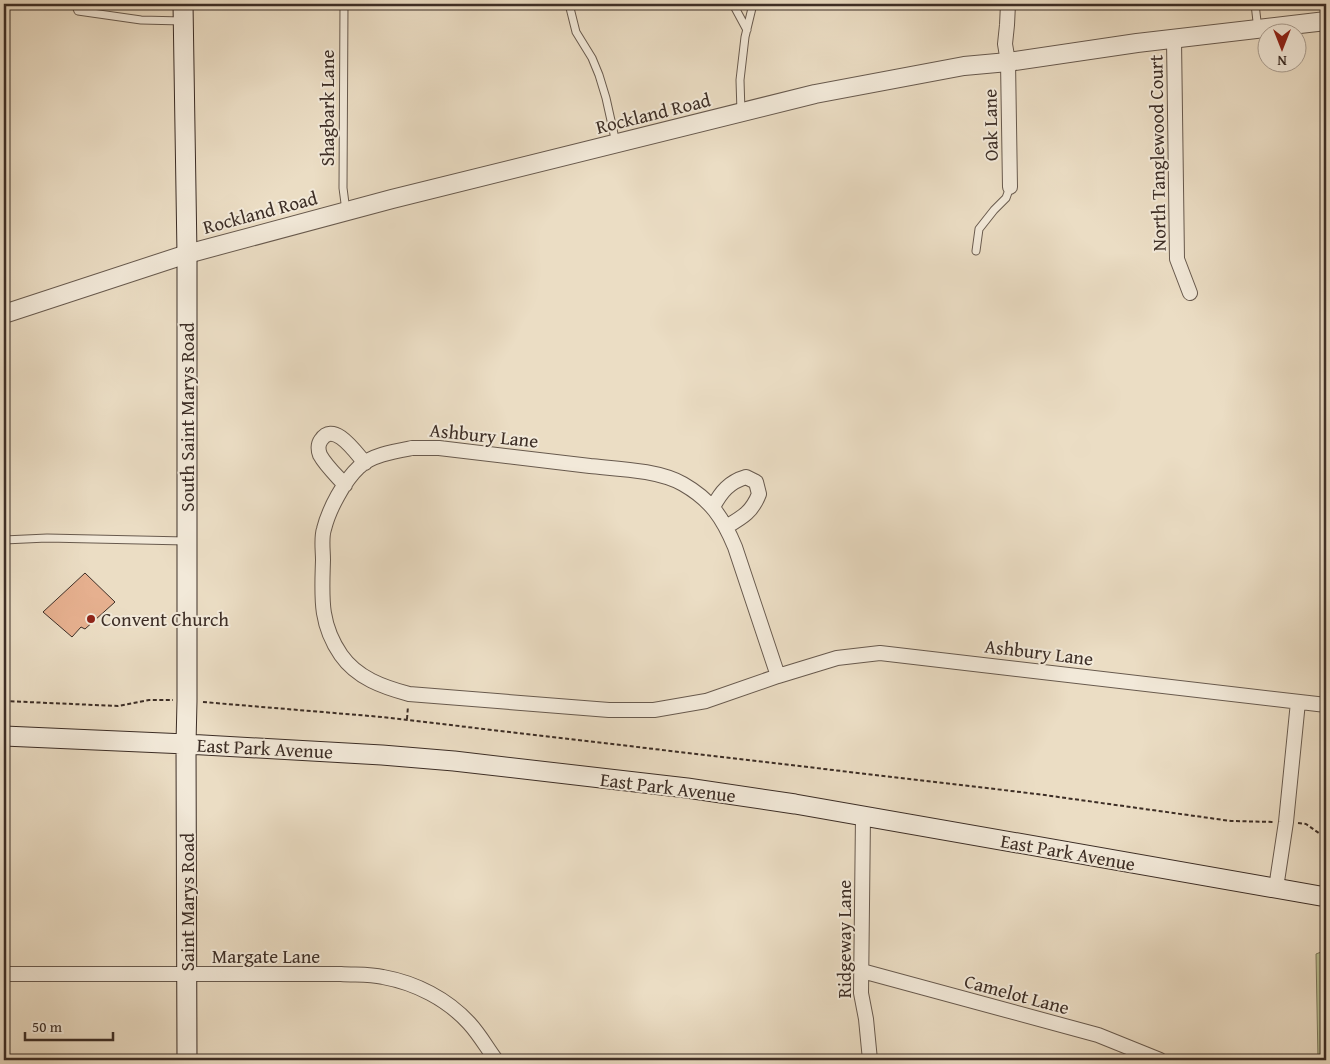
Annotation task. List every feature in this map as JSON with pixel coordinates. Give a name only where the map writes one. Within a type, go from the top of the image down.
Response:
[{"type":"main road","name":"South Saint Marys Road","points":[[184,12],[187,254],[186,744]]},
{"type":"main road","name":"East Park Avenue","points":[[4,736],[382,755],[454,761],[687,788],[795,804],[1326,897]]},
{"type":"main road","name":"Saint Marys Road","points":[[186,744],[187,1060]]},
{"type":"street","name":"Oak Lane","points":[[1008,4],[1005,44],[1008,62],[1010,187]]},
{"type":"street","name":"Rockland Road","points":[[1308,23],[1326,21]]},
{"type":"street","name":"Rockland Road","points":[[4,314],[187,254],[815,94],[954,68],[1137,43],[1258,30]]},
{"type":"street","name":"North Tanglewood Court","points":[[1174,40],[1177,259],[1190,294]]},
{"type":"street","points":[[345,485],[321,456],[319,444],[322,438],[326,434],[335,434],[343,438],[365,463]]},
{"type":"street","name":"Ashbury Lane","points":[[778,676],[735,547],[726,526],[713,507],[700,495],[681,483],[640,472],[439,448],[412,448],[386,453],[360,466],[335,498],[323,531],[322,603],[326,625],[342,656],[360,673],[381,686],[409,694],[609,710],[654,710],[706,701],[837,658],[880,653],[1326,705]]},
{"type":"street","points":[[713,507],[722,491],[735,480],[746,477],[756,482],[759,494],[754,506],[744,516],[726,526]]},
{"type":"street","points":[[1276,888],[1286,822],[1298,702]]},
{"type":"street","name":"Ridgeway Lane","points":[[863,816],[861,993],[870,1060]]},
{"type":"street","name":"Camelot Lane","points":[[862,971],[1098,1035],[1160,1060]]},
{"type":"street","name":"Margate Lane","points":[[4,974],[341,974],[382,976],[431,993],[450,1005],[485,1042],[496,1060]]},
{"type":"lane","points":[[75,4],[78,11],[142,20],[184,12]]},
{"type":"lane","name":"Shagbark Lane","points":[[344,4],[343,188],[346,212]]},
{"type":"lane","points":[[569,4],[576,32],[592,58],[599,75],[616,144]]},
{"type":"lane","points":[[733,4],[747,30]]},
{"type":"lane","points":[[741,113],[740,80],[745,37],[753,4]]},
{"type":"lane","points":[[1255,4],[1258,30]]},
{"type":"lane","points":[[976,251],[979,229],[1006,198],[1010,187]]},
{"type":"lane","points":[[4,540],[46,538],[187,541]]},
{"type":"path","points":[[4,701],[118,706],[149,700],[160,700]]},
{"type":"path","points":[[209,702],[382,717],[1037,794],[1231,821],[1306,824],[1326,838]]},
{"type":"green space","points":[[1326,950],[1326,1060],[1318,1060],[1316,954]]},
{"type":"building","points":[[85,573],[115,602],[85,629],[81,627],[72,637],[43,612]]},
{"type":"place","name":"Convent Church","points":[[91,619]]}]
